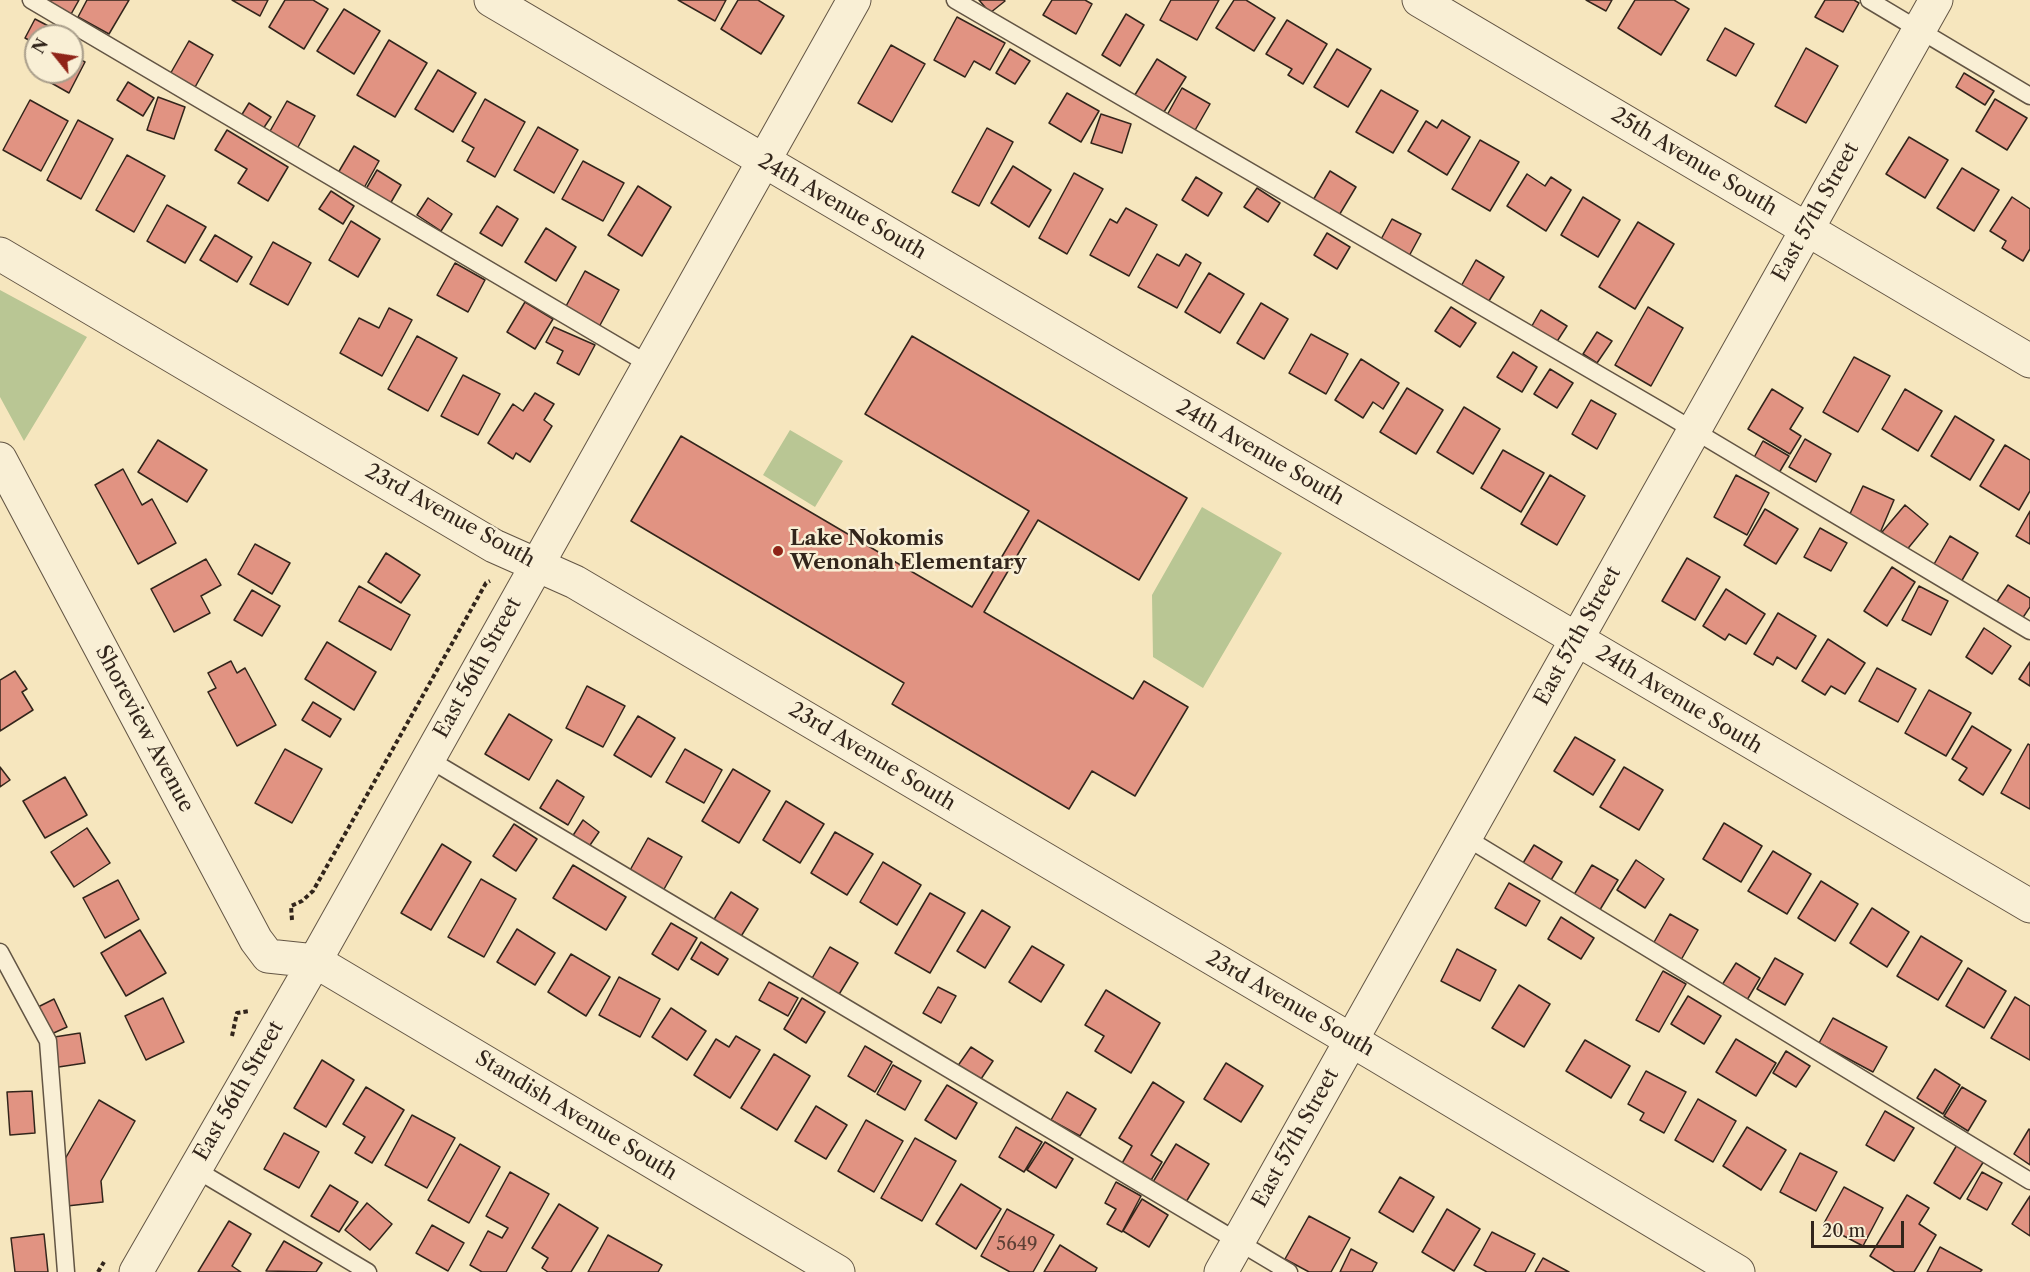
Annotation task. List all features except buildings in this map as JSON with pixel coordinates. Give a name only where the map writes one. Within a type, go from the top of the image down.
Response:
[{"type":"street","name":"24th Avenue South","points":[[491,0],[2030,906]]},
{"type":"street","name":"East 56th Street","points":[[136,1272],[315,961],[854,0]]},
{"type":"street","name":"25th Avenue South","points":[[1419,0],[2030,361]]},
{"type":"street","name":"East 57th Street","points":[[1221,1272],[1936,0]]},
{"type":"street","name":"23rd Avenue South","points":[[0,254],[494,546],[575,582],[1351,1040],[1737,1272]]},
{"type":"street","name":"Shoreview Avenue","points":[[0,459],[256,940],[268,956],[315,961]]},
{"type":"street","name":"Standish Avenue South","points":[[315,961],[838,1272]]},
{"type":"lane","points":[[31,0],[650,365]]},
{"type":"lane","points":[[955,0],[1694,430],[2030,631]]},
{"type":"lane","points":[[1869,0],[2030,96]]},
{"type":"lane","points":[[427,758],[1289,1272]]},
{"type":"lane","points":[[1465,837],[2030,1181]]},
{"type":"lane","points":[[0,952],[48,1041],[66,1272]]},
{"type":"lane","points":[[195,1169],[368,1272]]},
{"type":"path","points":[[292,920],[291,906],[302,901],[313,891],[486,583],[495,579]]},
{"type":"green space","points":[[0,290],[87,337],[24,441],[0,397]]},
{"type":"green space","points":[[790,430],[843,461],[815,507],[763,475]]},
{"type":"green space","points":[[1202,507],[1282,553],[1203,688],[1153,657],[1152,595]]},
{"type":"place","name":"Lake Nokomis Wenonah Elementary","points":[[778,551]]}]
